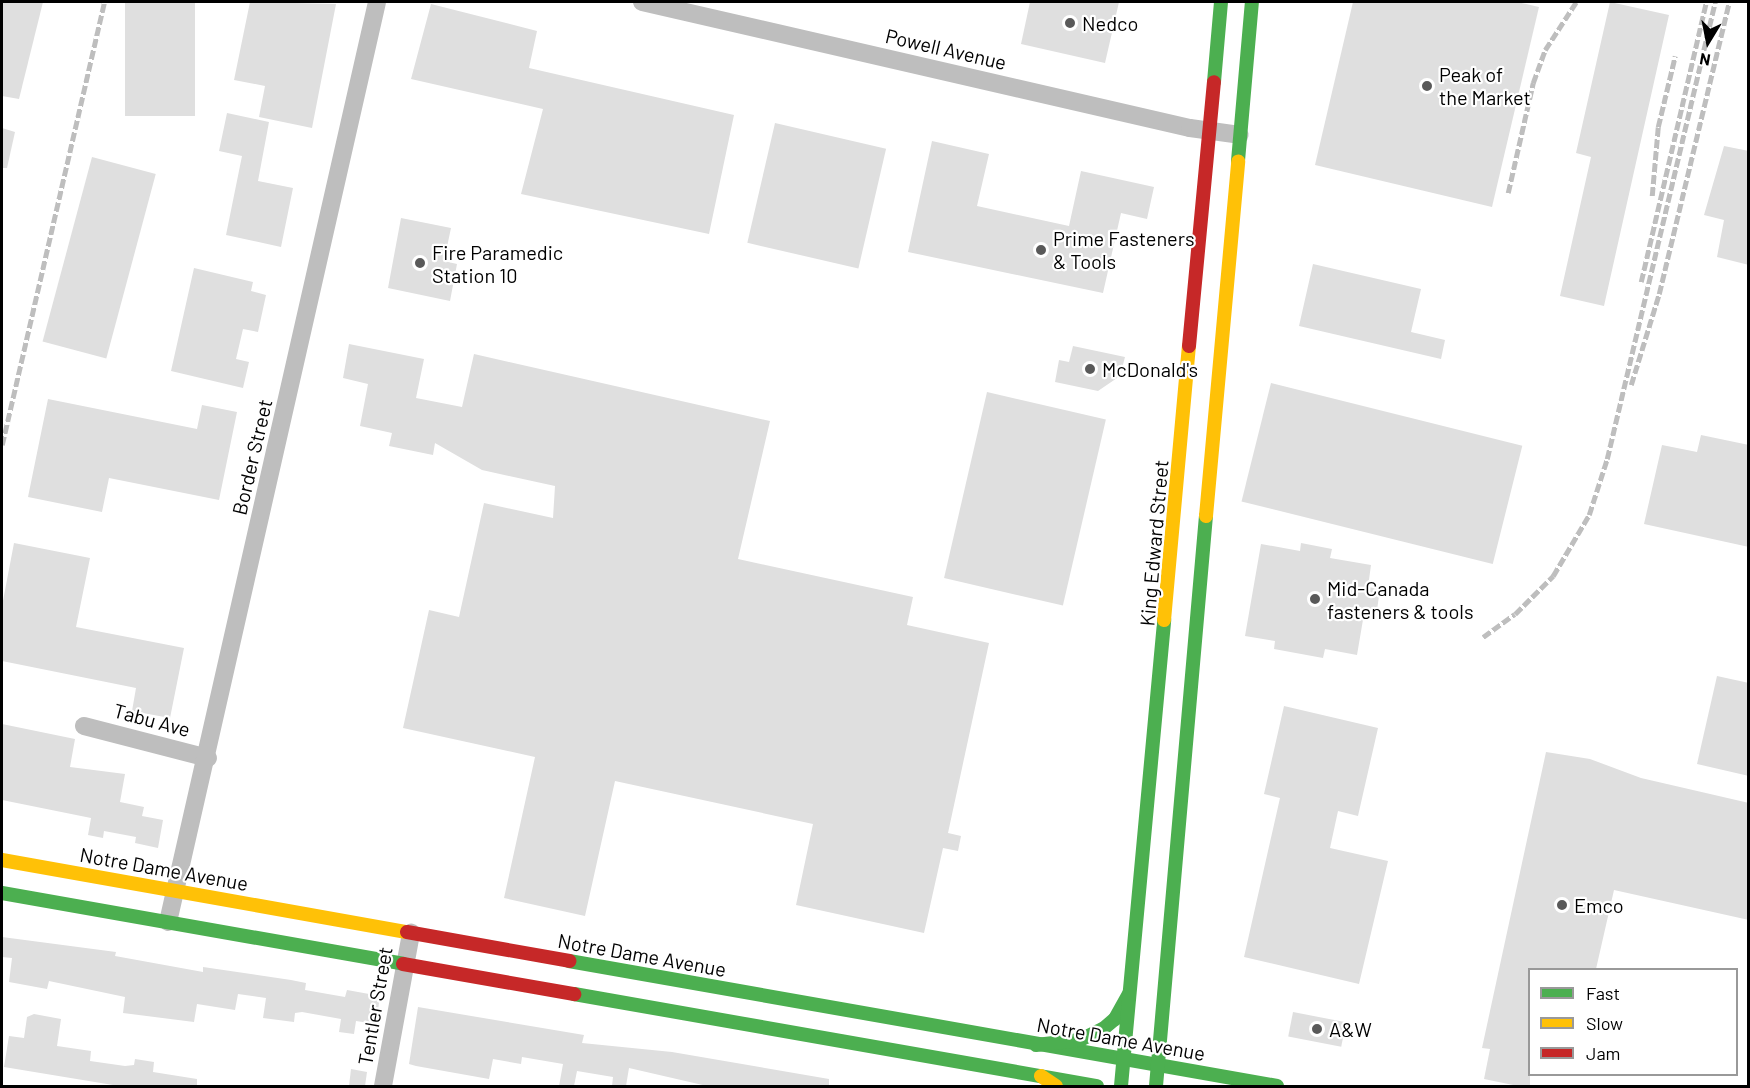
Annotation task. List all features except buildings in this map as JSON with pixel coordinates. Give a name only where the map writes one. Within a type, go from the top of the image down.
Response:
[{"type":"main road","name":"King Edward Street","points":[[1121,1086],[1126,1058],[1221,2]]},
{"type":"main road","points":[[1156,1086],[1252,2]]},
{"type":"main road","points":[[1191,341],[1223,344]]},
{"type":"main road","name":"Notre Dame Avenue","points":[[2,860],[1277,1086]]},
{"type":"main road","points":[[2,893],[1097,1086]]},
{"type":"main road","points":[[1036,1045],[1080,1040],[1103,1029],[1115,1019],[1132,990]]},
{"type":"main road","points":[[1041,1076],[1056,1086]]},
{"type":"street","name":"Border Street","points":[[168,922],[178,891],[377,2]]},
{"type":"street","name":"Powell Avenue","points":[[642,2],[1210,132],[1240,135]]},
{"type":"street","name":"Tabu Ave","points":[[84,726],[208,758]]},
{"type":"street","name":"Tentler Street","points":[[383,1086],[411,933]]},
{"type":"railway","points":[[2,445],[104,2]]},
{"type":"railway","points":[[1508,193],[1533,83],[1545,50],[1576,2]]},
{"type":"railway","points":[[1641,282],[1706,2]]},
{"type":"railway","points":[[1483,637],[1515,614],[1553,576],[1589,515],[1607,459],[1715,2]]},
{"type":"railway","points":[[1631,385],[1659,294],[1729,2]]},
{"type":"railway","points":[[1652,196],[1658,127],[1675,56]]},
{"type":"traffic: fast","points":[[1214,82],[1221,2]]},
{"type":"traffic: fast","points":[[1238,161],[1252,2]]},
{"type":"traffic: fast","points":[[1156,1086],[1206,516]]},
{"type":"traffic: fast","points":[[1121,1086],[1164,620]]},
{"type":"traffic: fast","points":[[2,893],[403,964]]},
{"type":"traffic: fast","points":[[569,961],[1277,1086]]},
{"type":"traffic: fast","points":[[574,994],[1097,1086]]},
{"type":"traffic: fast","points":[[1036,1045],[1080,1040],[1103,1029],[1115,1019],[1129,994]]},
{"type":"traffic: slow","points":[[1206,516],[1238,161]]},
{"type":"traffic: slow","points":[[1164,620],[1189,346]]},
{"type":"traffic: slow","points":[[2,860],[407,932]]},
{"type":"traffic: slow","points":[[1041,1076],[1056,1086]]},
{"type":"traffic: jam","points":[[1189,346],[1214,82]]},
{"type":"traffic: jam","points":[[407,932],[569,961]]},
{"type":"traffic: jam","points":[[403,964],[574,994]]},
{"type":"place","name":"Nedco","points":[[1070,23]]},
{"type":"place","name":"Peak of the Market","points":[[1427,86]]},
{"type":"place","name":"Prime Fasteners & Tools","points":[[1041,250]]},
{"type":"place","name":"Fire Paramedic Station 10","points":[[420,263]]},
{"type":"place","name":"McDonald's","points":[[1090,369]]},
{"type":"place","name":"Mid-Canada fasteners & tools","points":[[1315,599]]},
{"type":"place","name":"Emco","points":[[1562,905]]},
{"type":"place","name":"A&W","points":[[1317,1029]]}]
